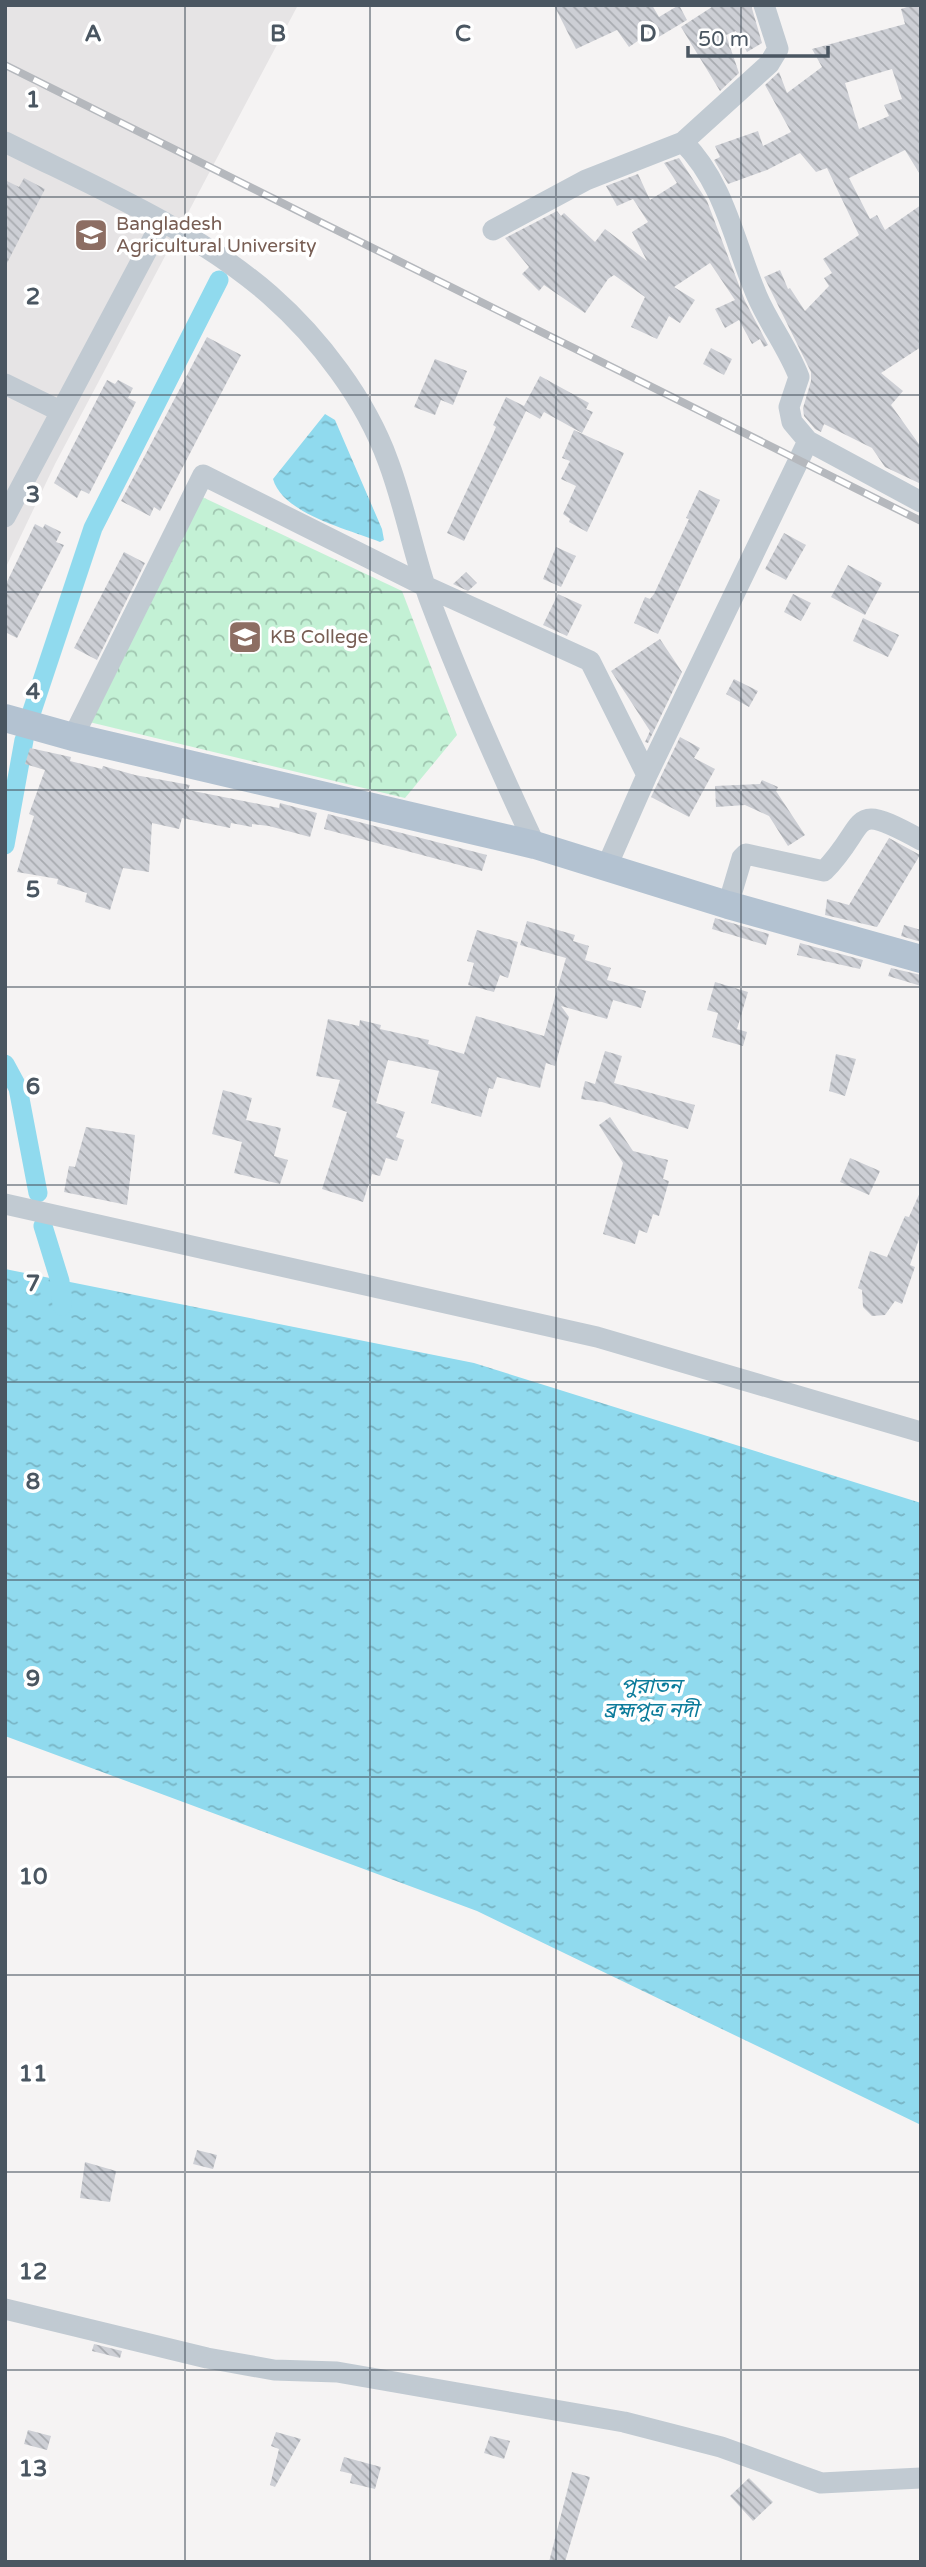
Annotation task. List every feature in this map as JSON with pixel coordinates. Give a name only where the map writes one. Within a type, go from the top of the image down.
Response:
[{"type":"main road","points":[[5,718],[73,737],[535,845],[728,905],[921,959]]},
{"type":"street","points":[[493,230],[586,180],[682,142],[769,64],[778,49],[764,5]]},
{"type":"street","points":[[5,142],[162,222],[225,261],[270,296],[300,327],[350,390],[375,429],[389,462],[425,586],[465,693],[535,845]]},
{"type":"street","points":[[682,142],[704,163],[729,216],[757,296],[794,362],[799,377],[789,407],[792,422],[808,441],[921,502]]},
{"type":"street","points":[[5,517],[162,222]]},
{"type":"street","points":[[5,384],[60,411]]},
{"type":"street","points":[[607,866],[647,775],[808,441]]},
{"type":"street","points":[[73,737],[203,475],[425,586],[590,661],[647,775]]},
{"type":"street","points":[[728,905],[742,858],[746,854],[824,871],[862,819],[874,816],[921,840]]},
{"type":"street","points":[[5,1204],[597,1337],[921,1432]]},
{"type":"street","points":[[5,2309],[207,2358],[274,2370],[337,2372],[624,2422],[722,2447],[821,2483],[921,2478]]},
{"type":"shaded area","name":"Bangladesh Agricultural University","points":[[5,5],[298,5],[55,464],[5,569]]},
{"type":"green space","points":[[198,495],[402,591],[457,735],[405,798],[85,721]]},
{"type":"water","points":[[325,414],[335,420],[382,529],[384,540],[380,542],[303,511],[289,502],[273,479]]},
{"type":"water","name":"পুরাতন ব্রহ্মপুত্র নদী","points":[[5,1269],[474,1363],[921,1503],[921,2125],[477,1911],[5,1736]]},
{"type":"building","points":[[554,5],[652,5],[659,17],[679,5],[687,20],[652,41],[648,34],[629,47],[617,30],[576,49]]},
{"type":"building","points":[[715,5],[751,5],[762,43],[747,52],[736,31],[726,35],[739,73],[720,91],[681,27]]},
{"type":"building","points":[[921,5],[921,176],[905,150],[849,178],[870,219],[877,215],[885,230],[921,205],[921,347],[881,373],[903,391],[891,405],[921,447],[921,484],[885,467],[872,448],[824,424],[821,432],[804,416],[803,408],[811,372],[764,277],[780,270],[788,289],[790,288],[805,311],[829,286],[824,278],[832,273],[823,259],[859,235],[827,168],[816,172],[800,153],[767,170],[728,184],[714,160],[720,157],[715,146],[758,131],[763,146],[791,132],[765,85],[779,72],[787,93],[822,67],[812,49],[905,24],[901,9]],"holes":[[[892,69],[902,99],[884,105],[889,116],[859,129],[845,83]]]},
{"type":"building","points":[[679,158],[707,201],[745,301],[768,345],[764,347],[760,339],[752,344],[739,320],[725,328],[715,309],[735,300],[710,263],[674,287],[695,300],[680,323],[669,316],[657,339],[631,327],[645,297],[614,275],[608,279],[585,313],[544,285],[539,291],[522,274],[529,267],[505,238],[557,211],[561,216],[564,213],[595,242],[605,229],[647,261],[632,232],[648,222],[633,199],[617,206],[606,186],[638,174],[650,200],[677,183],[664,163]]},
{"type":"building","points":[[24,178],[45,189],[5,267],[5,180],[19,187]]},
{"type":"building","points":[[207,337],[241,355],[160,511],[154,507],[150,516],[121,501]]},
{"type":"building","points":[[711,348],[732,359],[724,375],[703,364]]},
{"type":"building","points":[[435,359],[467,371],[453,405],[441,400],[435,415],[414,407]]},
{"type":"building","points":[[540,376],[589,403],[586,409],[593,412],[582,433],[544,412],[540,419],[526,411],[464,541],[447,533],[494,432],[496,427],[493,425],[506,397],[524,406]]},
{"type":"building","points":[[107,380],[115,384],[118,380],[133,388],[128,398],[136,402],[89,494],[81,490],[77,498],[54,483]]},
{"type":"building","points":[[574,430],[624,453],[587,532],[569,522],[570,519],[563,514],[576,486],[561,479],[570,461],[562,458]]},
{"type":"building","points":[[699,490],[720,500],[658,634],[634,623],[645,597],[650,599],[654,594],[689,519],[686,518]]},
{"type":"building","points":[[35,524],[43,528],[45,524],[61,532],[56,542],[64,545],[17,638],[5,632],[5,586]]},
{"type":"building","points":[[784,533],[806,545],[786,580],[765,569]]},
{"type":"building","points":[[556,547],[576,556],[561,587],[543,579]]},
{"type":"building","points":[[124,552],[145,563],[97,660],[74,648]]},
{"type":"building","points":[[848,565],[882,583],[865,615],[831,597]]},
{"type":"building","points":[[466,572],[477,583],[468,591],[453,584]]},
{"type":"building","points":[[558,594],[582,605],[567,636],[543,625]]},
{"type":"building","points":[[793,594],[811,603],[801,621],[784,612]]},
{"type":"building","points":[[863,618],[899,635],[888,657],[853,641]]},
{"type":"building","points":[[660,639],[682,672],[648,743],[645,742],[650,731],[611,671]]},
{"type":"building","points":[[734,679],[758,691],[749,707],[726,694]]},
{"type":"building","points":[[680,737],[700,748],[694,758],[715,769],[689,817],[651,797]]},
{"type":"building","points":[[30,748],[71,757],[70,761],[102,769],[103,766],[190,785],[188,790],[279,808],[280,803],[317,813],[310,837],[252,824],[252,827],[231,823],[230,828],[182,818],[179,829],[152,823],[149,872],[123,868],[110,910],[85,902],[87,893],[57,884],[58,879],[17,872],[34,816],[29,814],[45,770],[25,764]]},
{"type":"building","points":[[762,780],[778,787],[776,791],[805,835],[788,846],[769,816],[745,805],[716,807],[715,786],[760,784]]},
{"type":"building","points":[[328,814],[487,855],[482,871],[324,829]]},
{"type":"building","points":[[889,838],[920,855],[877,927],[825,915],[827,899],[849,905]]},
{"type":"building","points":[[715,918],[769,934],[766,945],[712,929]]},
{"type":"building","points":[[527,921],[575,935],[573,941],[589,946],[585,960],[611,968],[607,980],[646,991],[641,1008],[613,1000],[607,1019],[561,1006],[569,1017],[555,1066],[546,1063],[540,1088],[497,1077],[493,1089],[489,1088],[481,1117],[431,1103],[439,1071],[388,1060],[376,1103],[405,1112],[396,1137],[404,1140],[397,1161],[386,1158],[380,1176],[372,1174],[363,1202],[322,1189],[347,1112],[332,1107],[340,1080],[316,1076],[328,1019],[359,1026],[360,1020],[381,1025],[380,1029],[429,1040],[428,1044],[464,1054],[476,1016],[544,1036],[566,958],[520,945]]},
{"type":"building","points":[[904,925],[921,930],[921,942],[901,936]]},
{"type":"building","points":[[477,930],[518,942],[508,978],[500,975],[494,992],[468,985],[474,963],[467,961]]},
{"type":"building","points":[[800,943],[863,960],[860,969],[797,955]]},
{"type":"building","points":[[891,968],[921,975],[921,986],[888,976]]},
{"type":"building","points":[[715,982],[748,992],[737,1029],[747,1032],[743,1046],[712,1037],[718,1013],[707,1010]]},
{"type":"building","points":[[605,1051],[622,1056],[614,1083],[695,1105],[688,1129],[602,1102],[581,1099],[585,1081],[595,1084]]},
{"type":"building","points":[[836,1054],[856,1059],[845,1096],[829,1091]]},
{"type":"building","points":[[223,1090],[252,1098],[246,1120],[281,1128],[274,1156],[288,1160],[280,1184],[234,1173],[242,1142],[212,1134]]},
{"type":"building","points":[[610,1117],[633,1151],[668,1160],[663,1179],[669,1181],[659,1216],[653,1214],[647,1233],[639,1230],[635,1244],[603,1234],[623,1163],[599,1125]]},
{"type":"building","points":[[86,1127],[135,1135],[127,1205],[64,1192],[69,1166],[75,1167]]},
{"type":"building","points":[[850,1158],[880,1171],[869,1195],[840,1182]]},
{"type":"building","points":[[921,1190],[921,1233],[910,1265],[915,1267],[902,1304],[895,1301],[885,1315],[872,1316],[863,1307],[862,1290],[858,1288],[870,1251],[887,1257],[905,1216],[909,1217]]},
{"type":"building","points":[[197,2150],[217,2155],[213,2169],[193,2164]]},
{"type":"building","points":[[85,2162],[116,2171],[110,2202],[80,2198]]},
{"type":"building","points":[[94,2344],[122,2351],[120,2358],[92,2351]]},
{"type":"building","points":[[28,2430],[51,2436],[47,2450],[24,2444]]},
{"type":"building","points":[[276,2432],[301,2439],[275,2487],[270,2485],[279,2449],[271,2446]]},
{"type":"building","points":[[490,2436],[510,2441],[504,2459],[484,2453]]},
{"type":"building","points":[[344,2457],[381,2467],[375,2489],[350,2483],[352,2474],[340,2471]]},
{"type":"building","points":[[572,2472],[590,2477],[565,2562],[549,2562]]},
{"type":"building","points":[[749,2478],[773,2502],[753,2521],[730,2496]]},
{"type":"waterway","points":[[30,717],[93,528],[219,280]]},
{"type":"waterway","points":[[5,845],[24,740]]},
{"type":"waterway","points":[[5,1064],[18,1088],[38,1193]]},
{"type":"waterway","points":[[43,1226],[60,1281],[62,1306]]},
{"type":"railway","points":[[5,65],[921,521]]},
{"type":"place","name":"Bangladesh Agricultural University","points":[[91,235]]},
{"type":"place","name":"KB College","points":[[245,637]]}]
